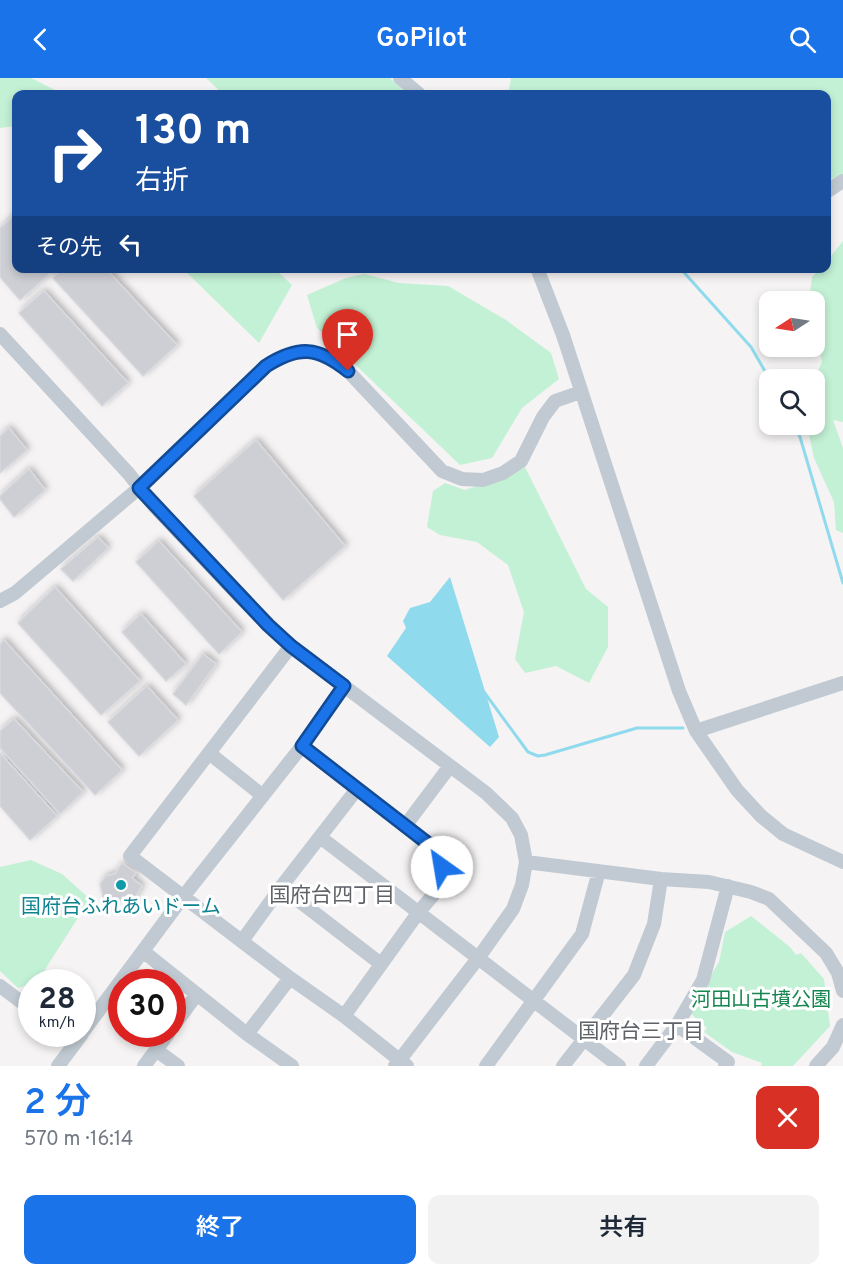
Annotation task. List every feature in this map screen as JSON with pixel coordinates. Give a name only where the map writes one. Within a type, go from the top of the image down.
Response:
[{"type":"street","points":[[400,78],[414,90]]},
{"type":"street","points":[[539,273],[563,335],[679,691],[696,731],[737,790],[761,816],[783,834],[843,862]]},
{"type":"street","points":[[0,334],[240,597],[291,646],[486,793],[512,818],[521,835],[526,862],[522,885],[513,909],[400,1064],[344,1016],[290,978],[130,856],[291,646]]},
{"type":"street","points":[[0,601],[15,592],[139,488],[266,366],[280,357],[299,351],[316,352],[332,358],[442,471],[462,479],[493,478],[521,461],[543,417],[555,401],[581,392]]},
{"type":"street","points":[[696,731],[843,683]]},
{"type":"street","points":[[96,1015],[183,897],[302,746],[344,686]]},
{"type":"street","points":[[302,746],[439,852],[444,881],[418,913],[344,1016]]},
{"type":"street","points":[[208,753],[263,796]]},
{"type":"street","points":[[405,826],[450,766]]},
{"type":"street","points":[[242,941],[357,789]]},
{"type":"street","points":[[320,837],[619,1066]]},
{"type":"street","points":[[526,862],[660,879],[709,882],[751,892],[769,899],[826,952],[838,973],[843,991]]},
{"type":"street","points":[[486,1066],[582,934],[599,871]]},
{"type":"street","points":[[563,1066],[634,975],[654,924],[660,879]]},
{"type":"street","points":[[646,1066],[677,1024],[703,980],[728,886]]},
{"type":"street","points":[[281,887],[381,964]]},
{"type":"street","points":[[144,952],[247,1034],[292,1066]]},
{"type":"street","points":[[247,1034],[290,978]]},
{"type":"street","points":[[0,986],[18,1000]]},
{"type":"street","points":[[186,1009],[197,994]]},
{"type":"street","points":[[677,1024],[729,1062],[725,1066]]},
{"type":"street","points":[[816,1066],[833,1047],[843,1025]]},
{"type":"street","points":[[58,1066],[72,1047]]},
{"type":"street","points":[[144,1066],[158,1047]]},
{"type":"street","points":[[156,1050],[178,1066]]},
{"type":"green space","points":[[0,78],[31,78],[55,90],[12,90],[12,126],[0,128]]},
{"type":"green space","points":[[206,78],[390,78],[403,90],[219,90]]},
{"type":"green space","points":[[511,78],[843,78],[843,174],[831,179],[831,90],[509,90]]},
{"type":"green space","points":[[843,241],[843,422],[833,420],[843,448],[843,533],[836,530],[834,502],[814,458],[809,435],[825,435],[825,369],[819,369],[821,357],[825,357],[825,291],[810,291],[812,277],[816,273],[831,273],[831,256]]},
{"type":"green space","points":[[187,273],[279,273],[292,285],[259,343]]},
{"type":"green space","points":[[364,274],[399,283],[448,286],[506,320],[551,353],[559,379],[522,408],[492,458],[460,465],[317,328],[307,295],[346,278]]},
{"type":"green space","points":[[524,465],[586,589],[608,607],[608,647],[589,683],[556,666],[525,673],[515,659],[524,612],[508,565],[477,542],[440,535],[427,527],[433,491],[445,483],[465,490],[501,478]]},
{"type":"green space","points":[[31,860],[62,874],[90,899],[45,969],[18,969],[18,988],[0,971],[0,867]]},
{"type":"green space","name":"河田山古墳公園","points":[[751,916],[790,947],[796,955],[801,953],[824,979],[830,1026],[793,1066],[761,1066],[762,1063],[732,1052],[704,1032],[707,1028],[689,1012],[719,962],[725,932]]},
{"type":"water","points":[[450,577],[499,737],[490,747],[387,656],[406,628],[403,621],[410,608],[430,602]]},
{"type":"building","points":[[12,218],[12,273],[50,273],[20,300],[0,277],[0,228]]},
{"type":"building","points":[[58,273],[110,273],[177,345],[143,376],[53,278]]},
{"type":"building","points":[[44,291],[128,383],[102,406],[19,313]]},
{"type":"building","points":[[9,428],[27,450],[0,473],[0,436]]},
{"type":"building","points":[[256,440],[345,546],[283,600],[194,496]]},
{"type":"building","points":[[29,469],[45,490],[14,517],[0,496]]},
{"type":"building","points":[[98,537],[108,548],[73,581],[61,569]]},
{"type":"building","points":[[159,541],[242,632],[219,654],[136,562]]},
{"type":"building","points":[[55,587],[140,681],[101,715],[18,623]]},
{"type":"building","points":[[141,614],[186,664],[166,681],[122,632]]},
{"type":"building","points":[[4,640],[122,770],[95,795],[0,693],[0,644]]},
{"type":"building","points":[[203,654],[216,664],[186,705],[173,694]]},
{"type":"building","points":[[147,686],[178,720],[139,756],[108,722]]},
{"type":"building","points":[[14,719],[83,792],[60,814],[0,748],[0,731]]},
{"type":"building","points":[[0,753],[57,816],[30,840],[0,806]]},
{"type":"building","name":"国府台ふれあいドーム","points":[[122,863],[136,873],[132,878],[142,886],[129,907],[121,900],[111,901],[103,897],[100,884],[106,876],[115,874]]},
{"type":"waterway","points":[[684,273],[751,347],[764,369]]},
{"type":"waterway","points":[[799,435],[843,583]]},
{"type":"waterway","points":[[484,692],[528,752],[538,756],[637,728],[683,728]]},
{"type":"place","name":"国府台ふれあいドーム","points":[[121,885]]},
{"type":"district","name":"国府台四丁目","points":[[332,895]]},
{"type":"district","name":"国府台三丁目","points":[[641,1031]]},
{"type":"route","points":[[348,371],[332,358],[316,352],[299,351],[280,357],[266,366],[139,488],[268,625],[291,646],[344,686],[302,746],[439,852],[442,867]]}]
